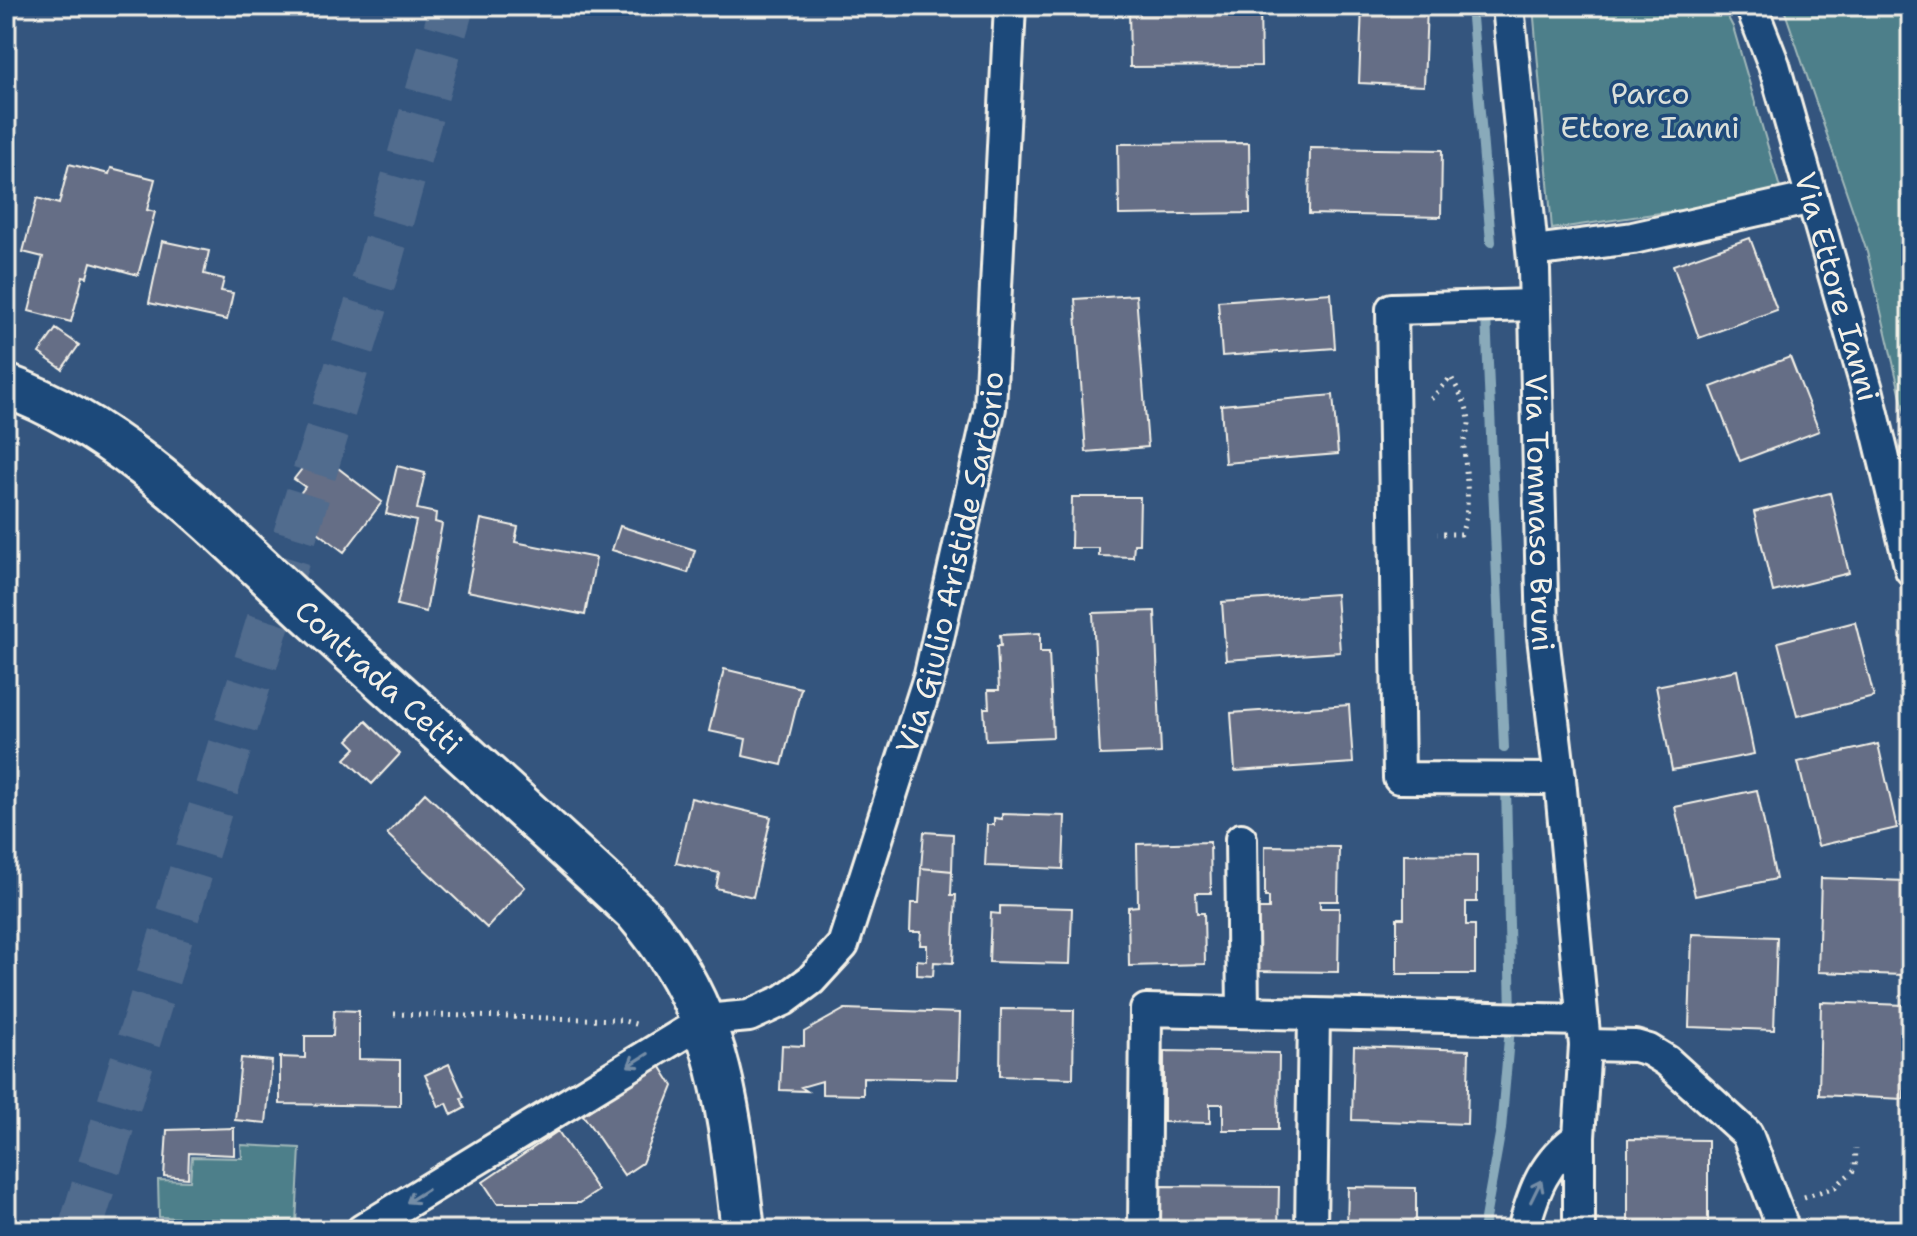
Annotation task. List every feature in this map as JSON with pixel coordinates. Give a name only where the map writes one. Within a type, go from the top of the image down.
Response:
[{"type":"main road","name":"Contrada Cetti","points":[[6,386],[26,393],[118,445],[562,843],[637,913],[660,939],[677,964],[688,1029],[724,1087],[743,1230]]},
{"type":"main road","points":[[718,1230],[735,1164]]},
{"type":"street","name":"Via Giulio Aristide Sartorio","points":[[688,1029],[749,1016],[784,1000],[811,980],[843,945],[930,674],[990,408],[1010,6]]},
{"type":"street","name":"Via Tommaso Bruni","points":[[1508,6],[1533,251],[1543,637],[1560,779],[1583,1032],[1579,1230]]},
{"type":"street","name":"Via Ettore Ianni","points":[[1751,6],[1774,65],[1868,393],[1911,570]]},
{"type":"street","points":[[1533,251],[1633,238],[1812,198]]},
{"type":"street","points":[[1534,305],[1392,309],[1399,778],[1560,779]]},
{"type":"street","points":[[1241,839],[1243,1012]]},
{"type":"street","points":[[1144,1230],[1146,1010],[1527,1019],[1649,1050],[1667,1061],[1747,1134],[1784,1230]]},
{"type":"street","points":[[1311,1230],[1314,1014]]},
{"type":"street","points":[[362,1230],[688,1029]]},
{"type":"street","points":[[1523,1230],[1530,1204],[1554,1154],[1579,1137]]},
{"type":"path","points":[[1431,399],[1451,377],[1464,401],[1470,424],[1463,445],[1468,470],[1467,518],[1461,534],[1437,534]]},
{"type":"path","points":[[394,1014],[621,1020],[660,1031],[688,1029]]},
{"type":"path","points":[[1795,1199],[1835,1187],[1855,1169],[1856,1148]]},
{"type":"green space","name":"Parco Ettore Ianni","points":[[1533,6],[1722,6],[1733,27],[1782,195],[1552,229]]},
{"type":"green space","name":"Parco Ettore Ianni","points":[[1783,6],[1911,6],[1911,439],[1867,252]]},
{"type":"green space","points":[[241,1145],[300,1148],[296,1223],[159,1217],[158,1180],[190,1181],[192,1157],[242,1158]]},
{"type":"building","points":[[1129,6],[1260,6],[1261,66],[1130,67]]},
{"type":"building","points":[[1362,6],[1427,6],[1424,86],[1359,83]]},
{"type":"building","points":[[1249,143],[1250,213],[1119,215],[1118,144]]},
{"type":"building","points":[[1310,148],[1442,150],[1441,217],[1309,214]]},
{"type":"building","points":[[69,164],[109,174],[111,168],[155,179],[147,210],[155,212],[138,275],[91,262],[87,277],[83,276],[71,322],[29,311],[43,257],[23,252],[37,198],[59,204]]},
{"type":"building","points":[[1750,238],[1777,310],[1699,338],[1673,265]]},
{"type":"building","points":[[162,241],[209,251],[204,274],[224,279],[221,291],[233,293],[227,320],[149,303]]},
{"type":"building","points":[[1331,293],[1335,348],[1222,356],[1218,301]]},
{"type":"building","points":[[1136,295],[1148,447],[1086,452],[1075,299]]},
{"type":"building","points":[[56,329],[79,345],[62,369],[39,353]]},
{"type":"building","points":[[1790,357],[1819,431],[1740,461],[1711,387]]},
{"type":"building","points":[[1333,395],[1338,454],[1225,463],[1221,405]]},
{"type":"building","points":[[316,451],[382,502],[344,552],[288,509],[305,487],[294,479]]},
{"type":"building","points":[[397,466],[425,473],[417,509],[436,513],[435,522],[442,524],[426,612],[397,605],[416,521],[386,514]]},
{"type":"building","points":[[1830,493],[1849,573],[1773,592],[1754,512]]},
{"type":"building","points":[[1072,497],[1140,497],[1139,544],[1134,544],[1133,557],[1099,556],[1099,548],[1071,548]]},
{"type":"building","points":[[481,519],[518,527],[515,542],[596,558],[585,615],[467,591]]},
{"type":"building","points":[[620,526],[695,550],[688,573],[612,550]]},
{"type":"building","points":[[1336,594],[1340,652],[1226,660],[1222,602]]},
{"type":"building","points":[[1155,611],[1161,753],[1100,755],[1093,613]]},
{"type":"building","points":[[1855,622],[1874,697],[1797,716],[1778,642]]},
{"type":"building","points":[[1040,633],[1040,652],[1049,652],[1053,737],[986,740],[984,708],[989,708],[988,690],[999,690],[997,646],[1001,646],[1000,635]]},
{"type":"building","points":[[724,669],[801,688],[782,765],[743,756],[746,739],[709,731]]},
{"type":"building","points":[[1737,670],[1754,754],[1672,770],[1656,686]]},
{"type":"building","points":[[1349,705],[1353,763],[1235,771],[1231,713]]},
{"type":"building","points":[[366,721],[400,754],[372,784],[345,759],[356,748],[348,740]]},
{"type":"building","points":[[1878,744],[1897,828],[1818,846],[1798,762]]},
{"type":"building","points":[[1757,790],[1776,879],[1695,896],[1675,807]]},
{"type":"building","points":[[425,793],[525,887],[487,928],[387,834]]},
{"type":"building","points":[[691,798],[771,817],[753,897],[716,888],[719,873],[676,863]]},
{"type":"building","points":[[1002,814],[1065,816],[1063,869],[985,866],[987,825],[994,825],[994,818],[1002,819]]},
{"type":"building","points":[[924,832],[953,834],[952,871],[921,868]]},
{"type":"building","points":[[1210,842],[1211,893],[1196,893],[1197,913],[1204,913],[1205,964],[1129,966],[1128,907],[1138,906],[1137,844]]},
{"type":"building","points":[[1265,846],[1339,847],[1338,901],[1320,901],[1320,908],[1339,908],[1338,972],[1256,971],[1256,909],[1269,909],[1269,897],[1265,897]]},
{"type":"building","points":[[1404,854],[1477,855],[1477,902],[1466,902],[1466,925],[1475,925],[1475,974],[1397,974],[1397,918],[1404,918]]},
{"type":"building","points":[[921,868],[952,871],[951,895],[956,895],[953,963],[934,962],[933,976],[917,975],[917,960],[927,961],[927,945],[920,945],[921,932],[910,932],[911,903],[919,903]]},
{"type":"building","points":[[1821,878],[1906,881],[1903,975],[1818,972]]},
{"type":"building","points":[[1000,906],[1072,908],[1070,964],[989,962],[991,913],[1000,914]]},
{"type":"building","points":[[1692,934],[1777,937],[1774,1030],[1689,1027]]},
{"type":"building","points":[[1821,1002],[1906,1005],[1904,1099],[1819,1095]]},
{"type":"building","points":[[845,1009],[960,1013],[958,1079],[863,1077],[863,1095],[822,1094],[822,1081],[801,1087],[807,1091],[780,1090],[782,1045],[804,1046],[804,1032]]},
{"type":"building","points":[[1001,1009],[1074,1010],[1073,1078],[1000,1076]]},
{"type":"building","points":[[334,1010],[359,1011],[359,1059],[400,1060],[400,1106],[280,1104],[280,1057],[305,1058],[305,1036],[333,1036]]},
{"type":"building","points":[[1354,1046],[1469,1050],[1467,1124],[1352,1120]]},
{"type":"building","points":[[1164,1051],[1279,1053],[1278,1130],[1223,1130],[1223,1104],[1210,1104],[1210,1123],[1164,1122]]},
{"type":"building","points":[[241,1058],[272,1061],[266,1123],[235,1120]]},
{"type":"building","points":[[449,1064],[464,1097],[461,1098],[465,1108],[452,1115],[447,1103],[439,1107],[425,1075]]},
{"type":"building","points":[[659,1064],[673,1086],[642,1163],[624,1175],[583,1115]]},
{"type":"building","points":[[234,1128],[234,1155],[189,1153],[188,1178],[164,1176],[167,1130]]},
{"type":"building","points":[[558,1131],[598,1191],[580,1203],[497,1203],[483,1182]]},
{"type":"building","points":[[1628,1139],[1708,1140],[1708,1227],[1628,1226]]},
{"type":"building","points":[[1161,1186],[1279,1187],[1278,1230],[1161,1230]]},
{"type":"building","points":[[1348,1187],[1416,1188],[1416,1230],[1347,1230]]},
{"type":"waterway","points":[[1471,6],[1491,242]]},
{"type":"waterway","points":[[1486,314],[1504,748]]},
{"type":"waterway","points":[[1483,1230],[1501,1129],[1511,1016],[1506,787]]},
{"type":"tunnel","points":[[80,1230],[379,264],[452,6]]}]
